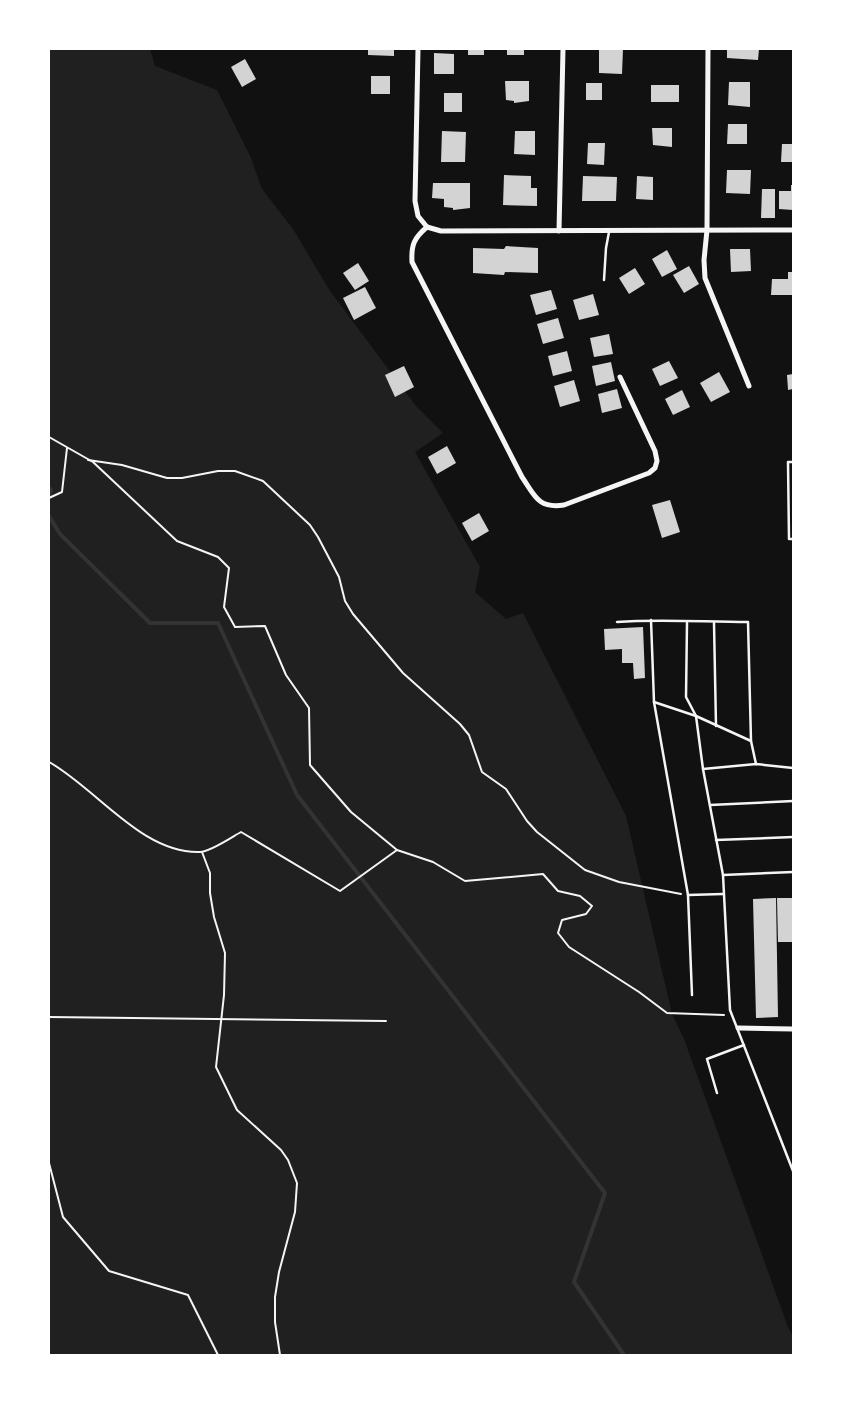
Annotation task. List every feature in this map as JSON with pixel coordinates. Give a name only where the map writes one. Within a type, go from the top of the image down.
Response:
[{"type":"street","points":[[418,49],[415,202],[418,216],[427,226],[441,231],[793,230]]},
{"type":"street","points":[[559,231],[563,49]]},
{"type":"street","points":[[708,49],[705,278],[749,386]]},
{"type":"street","points":[[427,226],[415,237],[412,245],[412,262],[522,477],[540,503],[552,507],[564,505],[649,473],[655,468],[655,451],[620,377]]},
{"type":"street","points":[[738,1028],[793,1029]]},
{"type":"lane","points":[[604,280],[606,248],[610,231]]},
{"type":"lane","points":[[793,462],[788,462],[789,539],[793,539]]},
{"type":"lane","points":[[651,620],[654,702],[688,895],[692,995]]},
{"type":"lane","points":[[617,622],[651,620],[687,623],[748,622],[751,741],[756,764]]},
{"type":"lane","points":[[714,622],[716,726]]},
{"type":"lane","points":[[687,623],[686,697],[696,716],[703,769],[722,875],[730,1010],[793,1170]]},
{"type":"lane","points":[[654,702],[696,716],[751,741]]},
{"type":"lane","points":[[703,769],[756,764],[793,768]]},
{"type":"lane","points":[[710,805],[793,801]]},
{"type":"lane","points":[[716,840],[793,837]]},
{"type":"lane","points":[[722,875],[793,872]]},
{"type":"lane","points":[[688,895],[723,894]]},
{"type":"lane","points":[[717,1093],[707,1059],[744,1045]]},
{"type":"path","points":[[49,437],[88,460],[178,541],[218,557],[229,568],[224,607],[235,627],[265,626],[286,675],[309,708],[310,765],[351,812],[397,850],[433,862],[464,882],[543,874],[558,891],[580,896],[592,906],[586,914],[562,920],[558,933],[570,946],[667,1013],[732,1015]]},
{"type":"path","points":[[49,498],[62,492],[67,448]]},
{"type":"path","points":[[88,460],[122,465],[167,478],[182,478],[218,471],[235,471],[262,481],[310,525],[339,577],[345,601],[353,614],[369,631],[384,653],[408,678],[460,724],[469,735],[482,772],[506,789],[527,821],[537,832],[585,870],[644,888],[688,895]]},
{"type":"path","points":[[49,762],[79,782],[152,840],[180,851],[202,852],[242,832],[340,891],[397,850]]},
{"type":"path","points":[[202,852],[210,873],[210,893],[214,918],[225,953],[216,1068],[222,1084],[237,1110],[285,1154],[297,1183],[295,1212],[274,1296],[275,1322],[280,1355]]},
{"type":"path","points":[[49,1017],[386,1022]]},
{"type":"path","points":[[49,1163],[62,1217],[109,1271],[188,1295],[218,1355]]},
{"type":"shaded area","points":[[49,49],[150,49],[155,66],[217,90],[251,158],[262,189],[293,229],[330,291],[416,406],[443,433],[415,452],[480,567],[475,592],[506,619],[523,613],[626,816],[672,1014],[684,1039],[793,1337],[793,1355],[49,1355]]},
{"type":"building","points":[[368,49],[394,49],[394,56],[368,55]]},
{"type":"building","points":[[468,49],[484,49],[484,55],[468,55]]},
{"type":"building","points":[[507,49],[524,49],[524,55],[507,55]]},
{"type":"building","points":[[599,49],[623,49],[622,74],[599,73]]},
{"type":"building","points":[[727,49],[759,49],[758,60],[727,58]]},
{"type":"building","points":[[434,53],[454,54],[454,74],[434,74]]},
{"type":"building","points":[[245,59],[256,79],[242,87],[231,67]]},
{"type":"building","points":[[371,76],[390,76],[390,94],[371,94]]},
{"type":"building","points":[[505,81],[529,81],[529,101],[514,103],[514,101],[506,100]]},
{"type":"building","points":[[729,82],[750,82],[750,107],[728,105]]},
{"type":"building","points":[[586,83],[602,83],[602,100],[586,100]]},
{"type":"building","points":[[651,85],[679,85],[679,102],[651,102]]},
{"type":"building","points":[[444,93],[462,93],[462,112],[444,112]]},
{"type":"building","points":[[728,124],[747,124],[747,144],[727,144]]},
{"type":"building","points":[[652,128],[672,128],[672,147],[653,145]]},
{"type":"building","points":[[442,131],[466,132],[465,162],[441,162]]},
{"type":"building","points":[[515,131],[535,131],[535,155],[514,154]]},
{"type":"building","points":[[588,143],[605,143],[604,165],[587,164]]},
{"type":"building","points":[[782,144],[793,144],[793,162],[781,162]]},
{"type":"building","points":[[727,170],[751,170],[750,194],[726,193]]},
{"type":"building","points":[[504,175],[531,176],[531,188],[537,188],[537,206],[503,205]]},
{"type":"building","points":[[583,176],[617,177],[616,201],[582,201]]},
{"type":"building","points":[[637,176],[653,177],[653,200],[636,199]]},
{"type":"building","points":[[433,183],[470,183],[470,208],[453,210],[453,208],[444,207],[444,199],[432,198]]},
{"type":"building","points":[[791,185],[793,185],[793,210],[779,209],[779,191],[791,191]]},
{"type":"building","points":[[762,189],[775,189],[775,218],[761,218]]},
{"type":"building","points":[[506,246],[538,248],[538,273],[505,272],[504,275],[473,273],[473,248],[504,249]]},
{"type":"building","points":[[730,249],[750,249],[751,271],[731,272]]},
{"type":"building","points":[[667,250],[677,269],[662,277],[652,259]]},
{"type":"building","points":[[358,263],[369,281],[355,290],[343,273]]},
{"type":"building","points":[[689,266],[699,284],[684,293],[673,275]]},
{"type":"building","points":[[635,268],[645,284],[629,294],[619,278]]},
{"type":"building","points":[[788,272],[793,272],[793,295],[771,295],[772,279],[788,279]]},
{"type":"building","points":[[365,287],[376,308],[354,320],[343,298]]},
{"type":"building","points":[[551,290],[557,309],[536,315],[530,295]]},
{"type":"building","points":[[593,294],[599,315],[579,320],[573,300]]},
{"type":"building","points":[[558,318],[564,338],[543,344],[537,324]]},
{"type":"building","points":[[609,334],[613,354],[594,357],[590,338]]},
{"type":"building","points":[[567,351],[572,371],[553,376],[548,356]]},
{"type":"building","points":[[669,361],[678,378],[660,386],[652,369]]},
{"type":"building","points":[[611,362],[615,381],[596,386],[592,366]]},
{"type":"building","points":[[404,366],[414,387],[395,397],[385,375]]},
{"type":"building","points":[[719,372],[730,392],[711,402],[700,383]]},
{"type":"building","points":[[793,374],[793,389],[788,390],[787,375]]},
{"type":"building","points":[[574,380],[580,401],[560,407],[554,386]]},
{"type":"building","points":[[617,389],[622,408],[602,413],[598,394]]},
{"type":"building","points":[[682,390],[690,407],[673,415],[665,399]]},
{"type":"building","points":[[447,446],[456,463],[437,474],[428,457]]},
{"type":"building","points":[[670,500],[680,532],[662,538],[652,505]]},
{"type":"building","points":[[479,513],[489,531],[472,541],[462,523]]},
{"type":"building","points":[[643,627],[645,678],[634,679],[633,663],[622,663],[622,649],[605,650],[604,629]]},
{"type":"building","points":[[776,898],[778,1017],[756,1018],[753,899]]},
{"type":"building","points":[[777,898],[793,898],[793,942],[778,942]]},
{"type":"waterway","points":[[49,488],[51,490],[49,496]]},
{"type":"waterway","points":[[49,516],[60,534],[150,623],[218,623],[297,795],[605,1193],[574,1282],[624,1355]]}]
